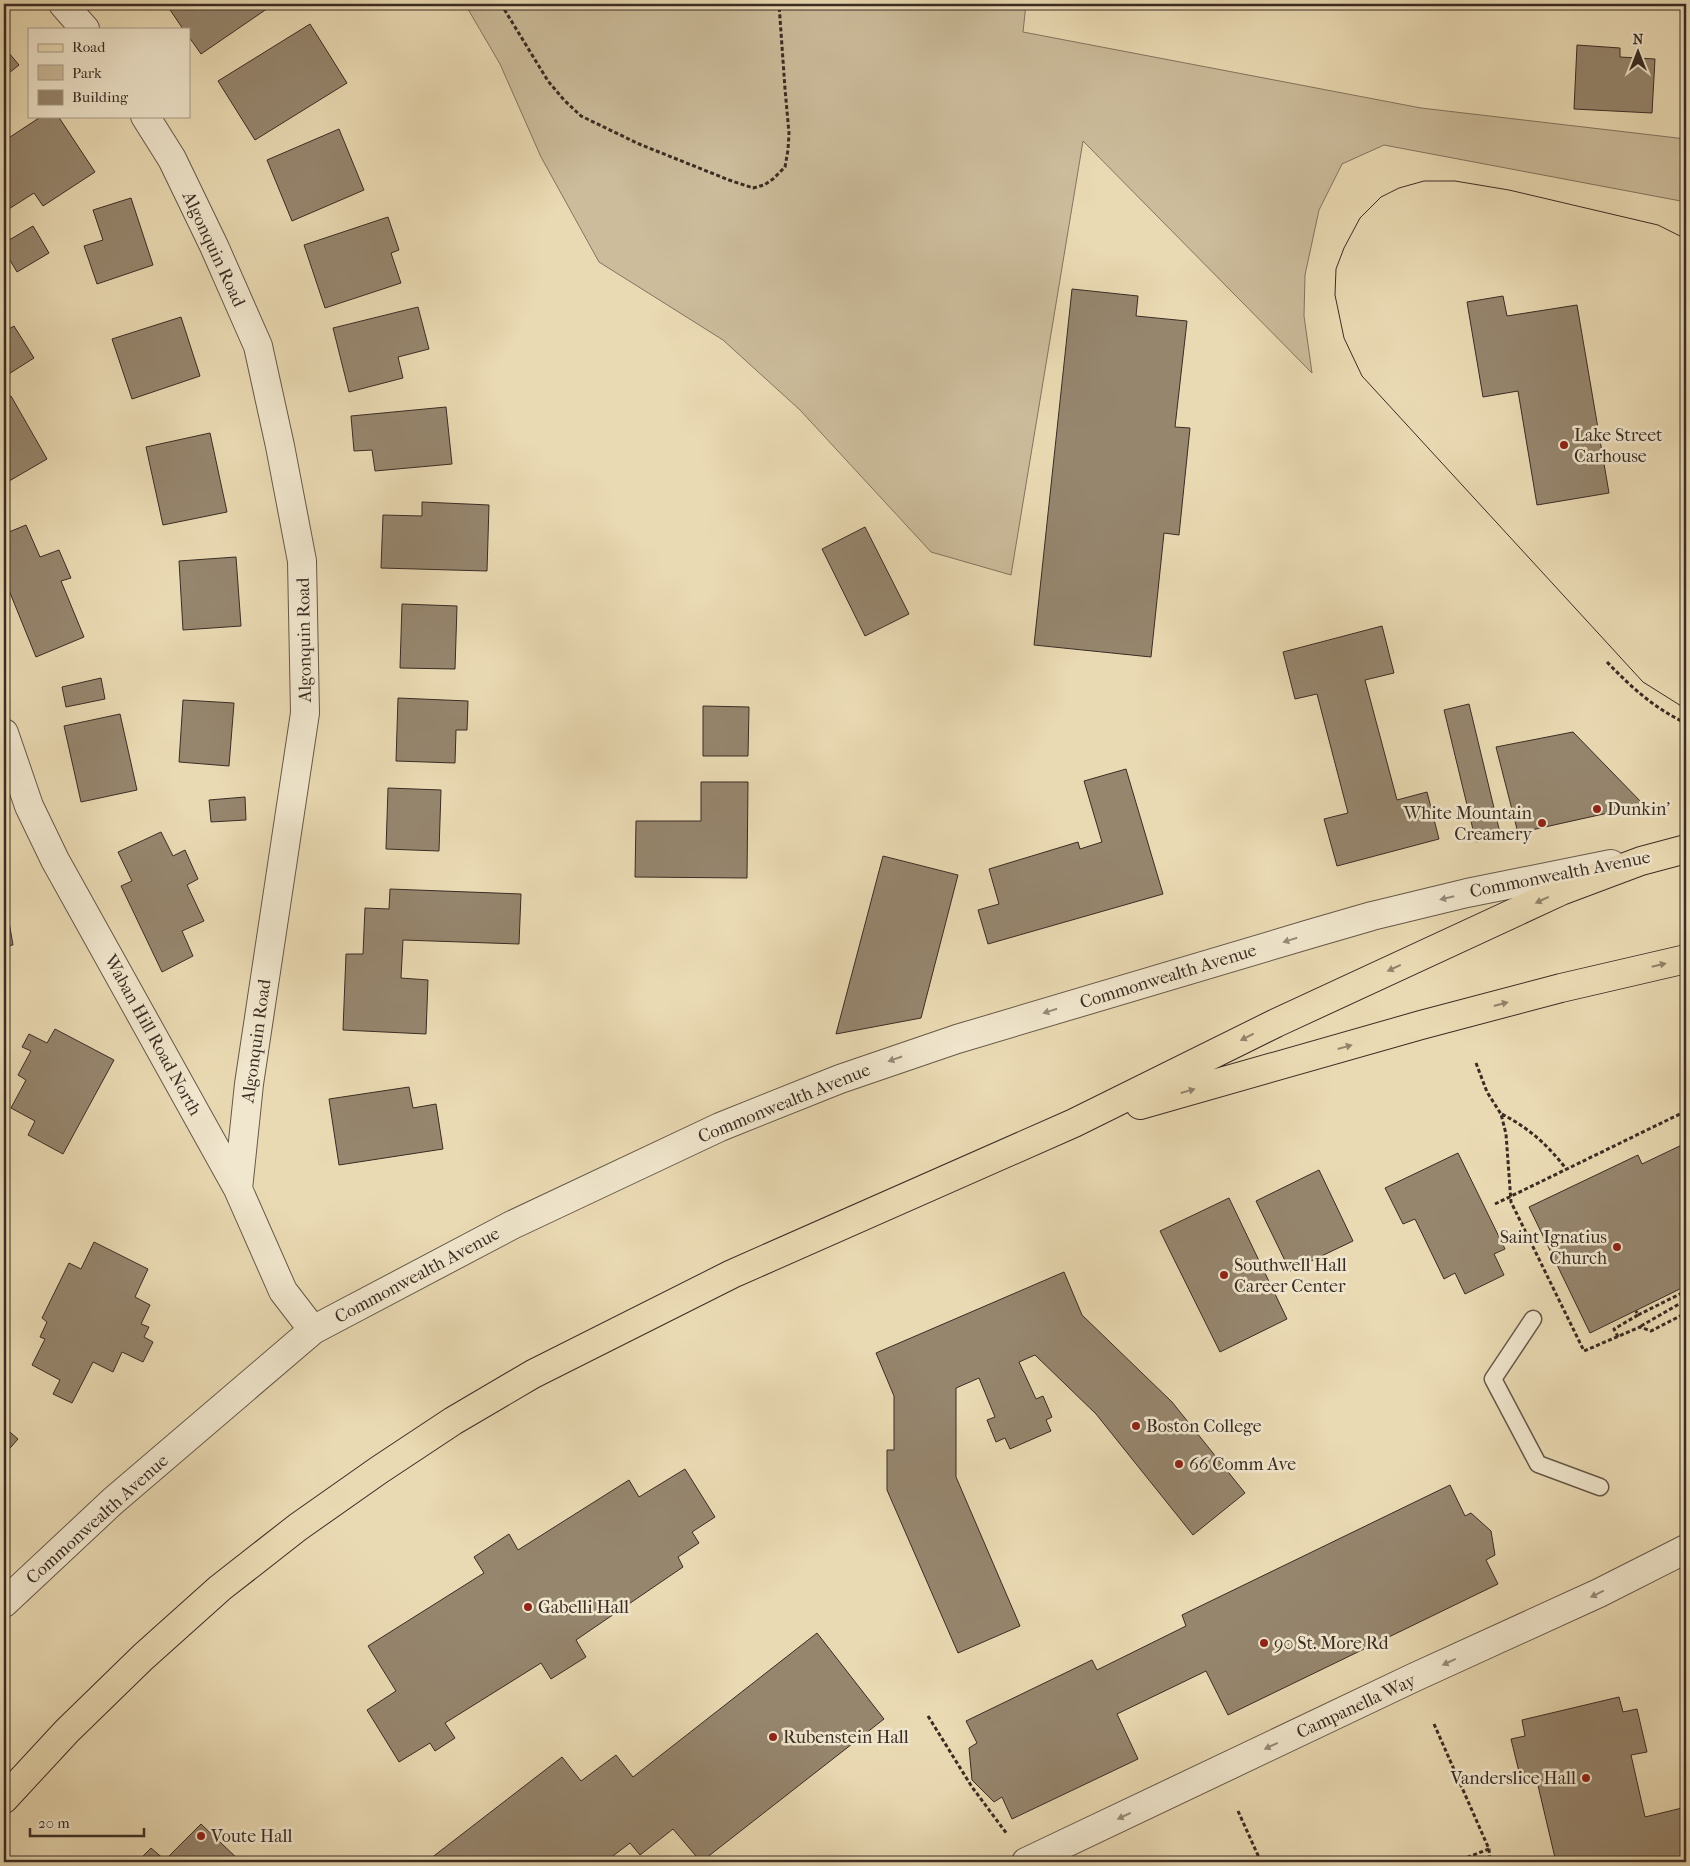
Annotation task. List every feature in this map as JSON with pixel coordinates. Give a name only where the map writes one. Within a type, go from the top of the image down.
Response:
[{"type":"main road","name":"Commonwealth Avenue","points":[[4,1799],[67,1731],[220,1588],[298,1527],[452,1421],[533,1374],[732,1274],[1074,1124],[1276,1023],[1561,891],[1641,861],[1685,849]]},
{"type":"main road","name":"Commonwealth Avenue","points":[[1074,1124],[1421,1025],[1561,988],[1686,959]]},
{"type":"street","points":[[63,4],[84,28]]},
{"type":"street","name":"Algonquin Road","points":[[146,118],[172,158],[214,246],[258,346],[280,446],[302,561],[305,713],[249,1084],[238,1189]]},
{"type":"street","name":"Waban Hill Road North","points":[[4,733],[29,806],[55,860],[238,1189],[283,1291],[314,1330]]},
{"type":"street","name":"Commonwealth Avenue","points":[[4,1603],[113,1501],[314,1330],[512,1225],[671,1149],[776,1103],[899,1058],[957,1039],[1372,916],[1467,893],[1685,849]]},
{"type":"street","name":"Campanella Way","points":[[1026,1862],[1599,1593],[1686,1549]]},
{"type":"lane","points":[[1533,1319],[1494,1379],[1538,1464],[1600,1487]]},
{"type":"path","points":[[501,4],[548,81],[581,116],[638,144],[753,188],[764,185],[785,167],[788,150],[789,133],[780,4]]},
{"type":"path","points":[[1607,662],[1629,685],[1650,702],[1673,718],[1686,723]]},
{"type":"path","points":[[1476,1063],[1487,1092],[1501,1114],[1506,1134],[1511,1202],[1584,1351],[1640,1327],[1686,1300]]},
{"type":"path","points":[[1495,1204],[1686,1111]]},
{"type":"path","points":[[1501,1114],[1523,1125],[1551,1149],[1567,1170]]},
{"type":"path","points":[[1618,1337],[1614,1329],[1637,1313],[1686,1291]]},
{"type":"path","points":[[1640,1327],[1651,1331],[1686,1313]]},
{"type":"path","points":[[928,1716],[972,1787],[1011,1840]]},
{"type":"path","points":[[1434,1724],[1489,1849],[1490,1862]]},
{"type":"path","points":[[1238,1811],[1261,1862]]},
{"type":"path","points":[[1455,1862],[1489,1849]]},
{"type":"green space","points":[[465,4],[1026,4],[1023,32],[1421,108],[1686,139],[1686,202],[1384,145],[1342,164],[1319,210],[1305,275],[1304,316],[1312,373],[1083,141],[1011,575],[931,552],[800,410],[723,340],[599,262],[541,157],[500,64]]},
{"type":"building","points":[[166,4],[274,4],[201,54],[190,38],[190,28],[182,28]]},
{"type":"building","points":[[1630,4],[1662,4],[1662,5]]},
{"type":"building","points":[[310,24],[347,83],[255,140],[218,81]]},
{"type":"building","points":[[1577,45],[1620,48],[1620,57],[1655,59],[1652,113],[1574,109]]},
{"type":"building","points":[[4,47],[19,65],[4,77]]},
{"type":"building","points":[[39,118],[59,118],[95,172],[43,206],[34,193],[4,212],[4,141]]},
{"type":"building","points":[[339,129],[364,190],[292,221],[267,160]]},
{"type":"building","points":[[131,198],[153,265],[97,284],[84,246],[103,240],[93,210]]},
{"type":"building","points":[[388,217],[399,250],[391,253],[401,283],[325,308],[304,245]]},
{"type":"building","points":[[33,226],[49,253],[17,272],[4,250],[4,243]]},
{"type":"building","points":[[1072,289],[1138,296],[1136,316],[1187,321],[1175,427],[1190,428],[1179,535],[1164,533],[1151,657],[1034,645]]},
{"type":"building","name":"Lake Street Carhouse","points":[[1503,296],[1507,316],[1577,305],[1609,493],[1537,505],[1518,391],[1483,397],[1467,302]]},
{"type":"building","points":[[418,307],[429,349],[398,357],[403,378],[349,392],[333,328]]},
{"type":"building","points":[[181,317],[200,376],[132,399],[112,339]]},
{"type":"building","points":[[14,326],[34,358],[4,377],[4,332]]},
{"type":"building","points":[[11,396],[47,459],[4,484],[4,400]]},
{"type":"building","points":[[446,407],[452,464],[375,471],[372,450],[354,451],[351,416]]},
{"type":"building","points":[[210,433],[227,512],[163,525],[146,447]]},
{"type":"building","points":[[422,502],[489,505],[487,571],[381,568],[383,515],[422,516]]},
{"type":"building","points":[[26,525],[40,557],[59,550],[71,578],[61,581],[84,637],[36,657],[4,578],[4,534]]},
{"type":"building","points":[[865,527],[909,614],[865,636],[822,549]]},
{"type":"building","points":[[236,557],[241,626],[183,630],[179,561]]},
{"type":"building","points":[[402,604],[457,606],[455,669],[400,668]]},
{"type":"building","points":[[1382,626],[1394,673],[1365,680],[1397,800],[1427,792],[1439,839],[1337,866],[1324,819],[1348,813],[1317,694],[1295,699],[1283,652]]},
{"type":"building","points":[[101,678],[105,699],[66,707],[62,687]]},
{"type":"building","points":[[398,698],[468,701],[467,730],[456,730],[455,763],[396,761]]},
{"type":"building","points":[[183,700],[234,703],[229,766],[179,762]]},
{"type":"building","points":[[1469,704],[1501,837],[1476,842],[1444,710]]},
{"type":"building","points":[[703,706],[749,707],[748,756],[703,756]]},
{"type":"building","points":[[120,714],[137,790],[81,802],[64,726]]},
{"type":"building","points":[[1573,732],[1644,805],[1518,833],[1496,747]]},
{"type":"building","points":[[1126,769],[1163,894],[988,944],[978,910],[999,904],[989,869],[1078,842],[1080,849],[1102,842],[1084,781]]},
{"type":"building","points":[[701,782],[748,782],[747,878],[635,877],[636,821],[701,821]]},
{"type":"building","points":[[388,788],[441,790],[439,851],[386,849]]},
{"type":"building","points":[[245,797],[246,820],[211,822],[209,800]]},
{"type":"building","points":[[161,832],[173,856],[185,850],[198,879],[187,885],[204,921],[182,931],[193,956],[162,972],[121,886],[132,881],[118,852]]},
{"type":"building","points":[[883,856],[958,875],[921,1018],[836,1034]]},
{"type":"building","points":[[390,889],[521,894],[519,944],[403,940],[401,978],[428,980],[426,1034],[343,1030],[346,954],[363,954],[365,908],[389,909]]},
{"type":"building","points":[[4,893],[13,945],[4,946]]},
{"type":"building","points":[[55,1029],[114,1060],[63,1154],[28,1135],[35,1121],[11,1108],[26,1080],[18,1075],[31,1051],[22,1047],[29,1034],[47,1043]]},
{"type":"building","points":[[409,1087],[413,1108],[436,1104],[443,1149],[339,1165],[329,1099]]},
{"type":"building","name":"Saint Ignatius Church","points":[[1686,1143],[1686,1286],[1590,1333],[1529,1207],[1638,1155],[1642,1164]]},
{"type":"building","points":[[1458,1153],[1505,1249],[1494,1254],[1504,1275],[1465,1294],[1455,1273],[1444,1279],[1415,1219],[1403,1224],[1385,1188]]},
{"type":"building","points":[[1319,1170],[1353,1241],[1290,1271],[1256,1201]]},
{"type":"building","name":"Southwell Hall Career Center","points":[[1229,1198],[1287,1319],[1220,1352],[1160,1231]]},
{"type":"building","points":[[94,1242],[148,1269],[135,1297],[150,1305],[141,1324],[149,1327],[144,1337],[153,1342],[143,1362],[122,1352],[113,1372],[93,1362],[72,1403],[53,1394],[60,1380],[32,1365],[45,1339],[40,1337],[47,1322],[42,1318],[69,1263],[81,1269]]},
{"type":"building","name":"66 Comm Ave","points":[[1064,1272],[1082,1315],[1172,1402],[1245,1493],[1193,1535],[1096,1414],[1035,1355],[1019,1362],[1036,1399],[1043,1396],[1052,1417],[1046,1420],[1051,1431],[1010,1449],[1005,1438],[996,1442],[987,1420],[995,1417],[979,1378],[956,1388],[956,1477],[1020,1626],[958,1653],[887,1490],[887,1450],[894,1450],[894,1396],[876,1353]]},
{"type":"building","points":[[4,1427],[18,1439],[4,1455]]},
{"type":"building","name":"Gabelli Hall","points":[[685,1469],[715,1517],[692,1532],[699,1543],[678,1557],[683,1567],[576,1640],[586,1657],[551,1679],[541,1663],[445,1723],[455,1738],[435,1751],[430,1743],[399,1762],[367,1710],[396,1691],[368,1646],[484,1573],[474,1557],[509,1534],[518,1550],[629,1480],[639,1497]]},
{"type":"building","name":"90 St. More Rd","points":[[1450,1485],[1465,1516],[1471,1513],[1491,1531],[1495,1555],[1486,1560],[1498,1584],[1228,1715],[1206,1671],[1117,1714],[1138,1759],[1012,1819],[1002,1797],[994,1802],[972,1780],[969,1748],[977,1743],[966,1721],[1092,1660],[1097,1670],[1186,1626],[1182,1615]]},
{"type":"building","name":"Rubenstein Hall","points":[[817,1633],[884,1719],[701,1862],[673,1829],[640,1855],[630,1843],[605,1862],[426,1862],[562,1757],[581,1781],[616,1755],[633,1777]]},
{"type":"building","name":"Vanderslice Hall","points":[[1619,1697],[1623,1712],[1637,1709],[1647,1752],[1631,1755],[1645,1817],[1686,1807],[1686,1862],[1556,1862],[1536,1777],[1521,1780],[1511,1739],[1525,1736],[1522,1720]]},
{"type":"building","name":"Voute Hall","points":[[201,1824],[241,1862],[137,1862],[151,1848],[165,1860]]},
{"type":"tram line","points":[[1686,239],[1658,225],[1509,190],[1455,181],[1424,181],[1399,188],[1381,197],[1360,218],[1344,248],[1336,269],[1335,295],[1344,338],[1362,376],[1643,682],[1686,709]]},
{"type":"place","name":"Lake Street Carhouse","points":[[1564,445]]},
{"type":"place","name":"Dunkin'","points":[[1597,809]]},
{"type":"place","name":"White Mountain Creamery","points":[[1542,823]]},
{"type":"place","name":"Saint Ignatius Church","points":[[1617,1247]]},
{"type":"place","name":"Southwell Hall Career Center","points":[[1224,1275]]},
{"type":"place","name":"Boston College","points":[[1136,1426]]},
{"type":"place","name":"66 Comm Ave","points":[[1179,1464]]},
{"type":"place","name":"Gabelli Hall","points":[[528,1607]]},
{"type":"place","name":"90 St. More Rd","points":[[1264,1643]]},
{"type":"place","name":"Rubenstein Hall","points":[[773,1737]]},
{"type":"place","name":"Vanderslice Hall","points":[[1586,1778]]},
{"type":"place","name":"Voute Hall","points":[[201,1836]]}]
